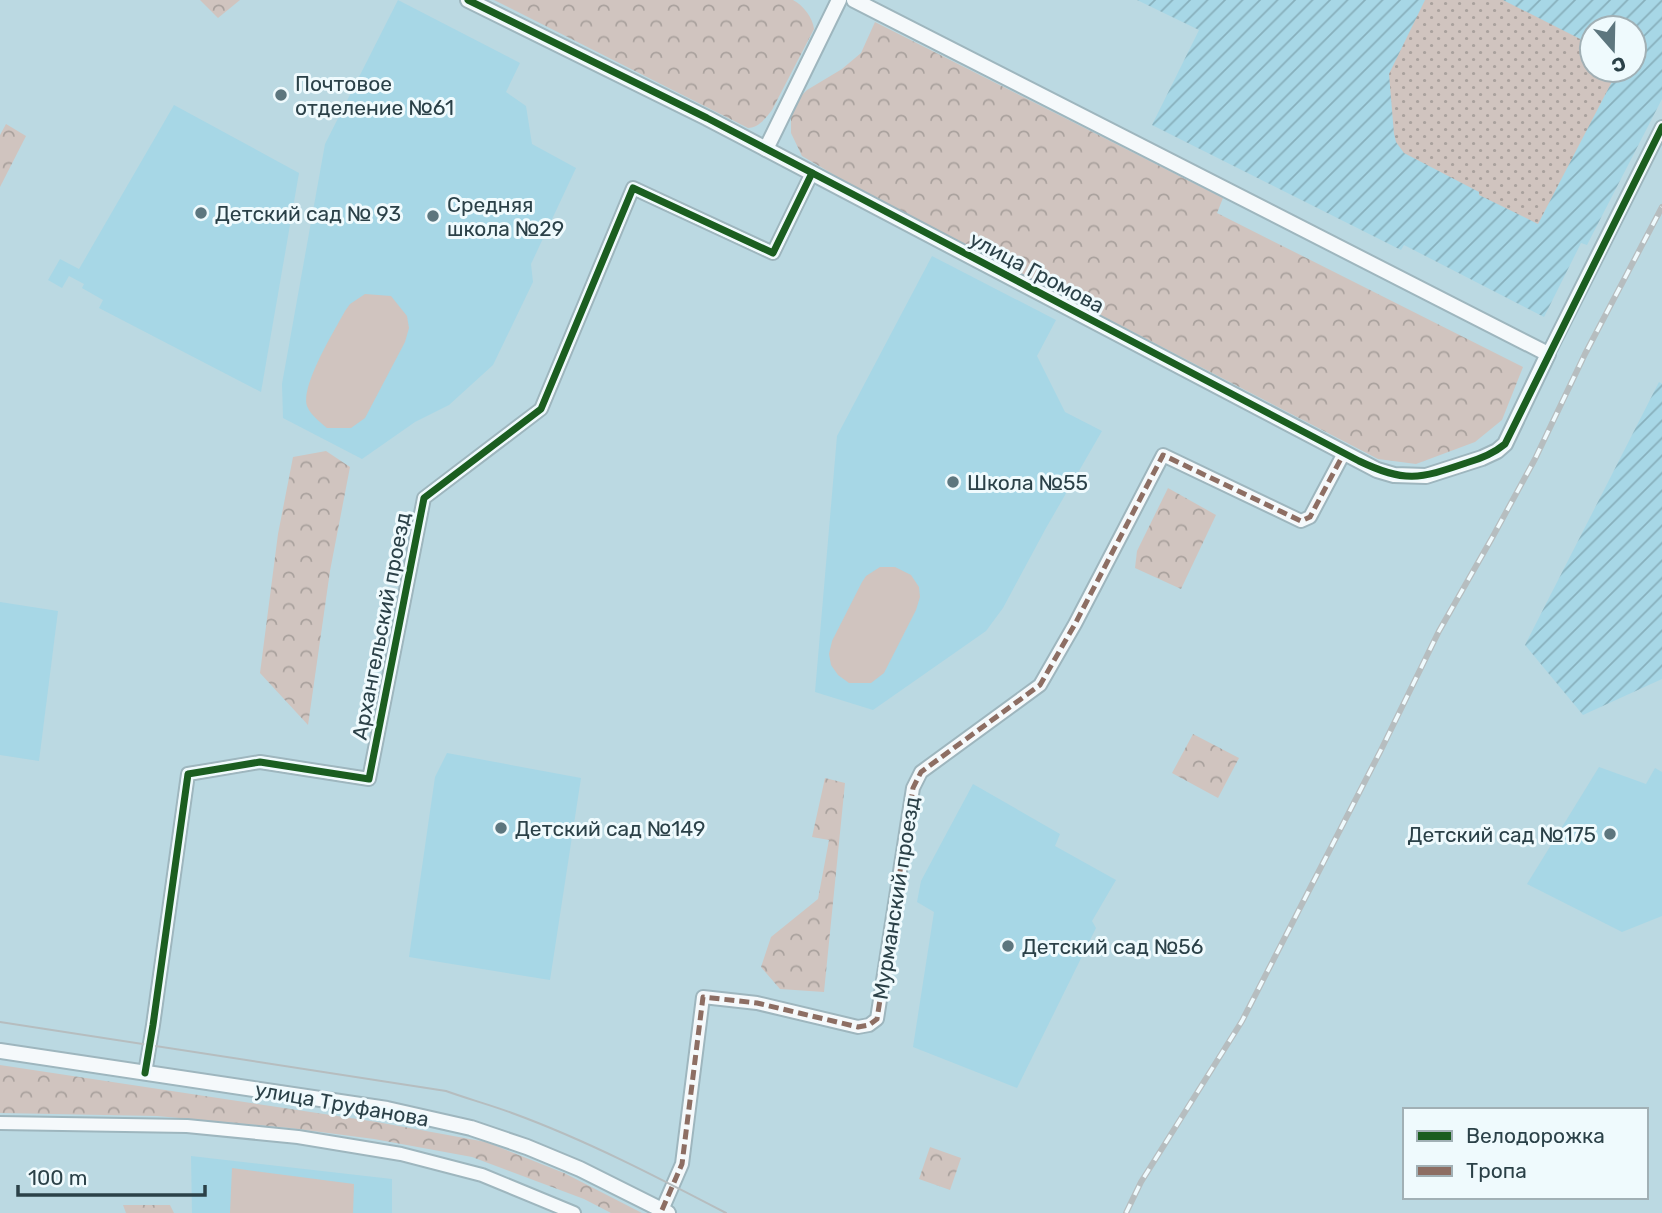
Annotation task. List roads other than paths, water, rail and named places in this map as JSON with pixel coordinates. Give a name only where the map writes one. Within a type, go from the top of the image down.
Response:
[{"type":"street","name":"улица Громова","points":[[468,0],[766,149],[1377,470],[1411,477],[1426,476],[1497,452],[1505,444],[1548,354]]},
{"type":"street","points":[[766,149],[839,0]]},
{"type":"street","points":[[854,0],[1548,354],[1662,127]]},
{"type":"street","name":"Архангельский проезд","points":[[145,1073],[188,774],[260,762],[369,779],[424,498],[541,410],[633,188],[774,253],[812,173]]},
{"type":"street","name":"Мурманский проезд","points":[[665,1211],[682,1164],[703,997],[757,1003],[858,1027],[869,1025],[877,1019],[912,788],[921,772],[1040,685],[1163,455],[1301,521],[1310,517],[1344,453]]},
{"type":"street","name":"улица Труфанова","points":[[0,1051],[387,1109],[471,1128],[580,1169],[665,1211]]},
{"type":"street","points":[[0,1123],[187,1126],[298,1137],[401,1154],[482,1175],[574,1213]]},
{"type":"tram line","points":[[0,1022],[446,1091],[567,1135],[726,1213]]},
{"type":"railway","points":[[1126,1213],[1141,1182],[1242,1021],[1439,631],[1535,459],[1585,354],[1662,207]]},
{"type":"place","name":"Почтовое отделение №61","points":[[281,95]]},
{"type":"place","name":"Детский сад № 93","points":[[201,213]]},
{"type":"place","name":"Средняя школа №29","points":[[433,216]]},
{"type":"place","name":"Школа №55","points":[[953,482]]},
{"type":"place","name":"Детский сад №149","points":[[501,828]]},
{"type":"place","name":"Детский сад №175","points":[[1610,834]]},
{"type":"place","name":"Детский сад №56","points":[[1008,946]]}]
